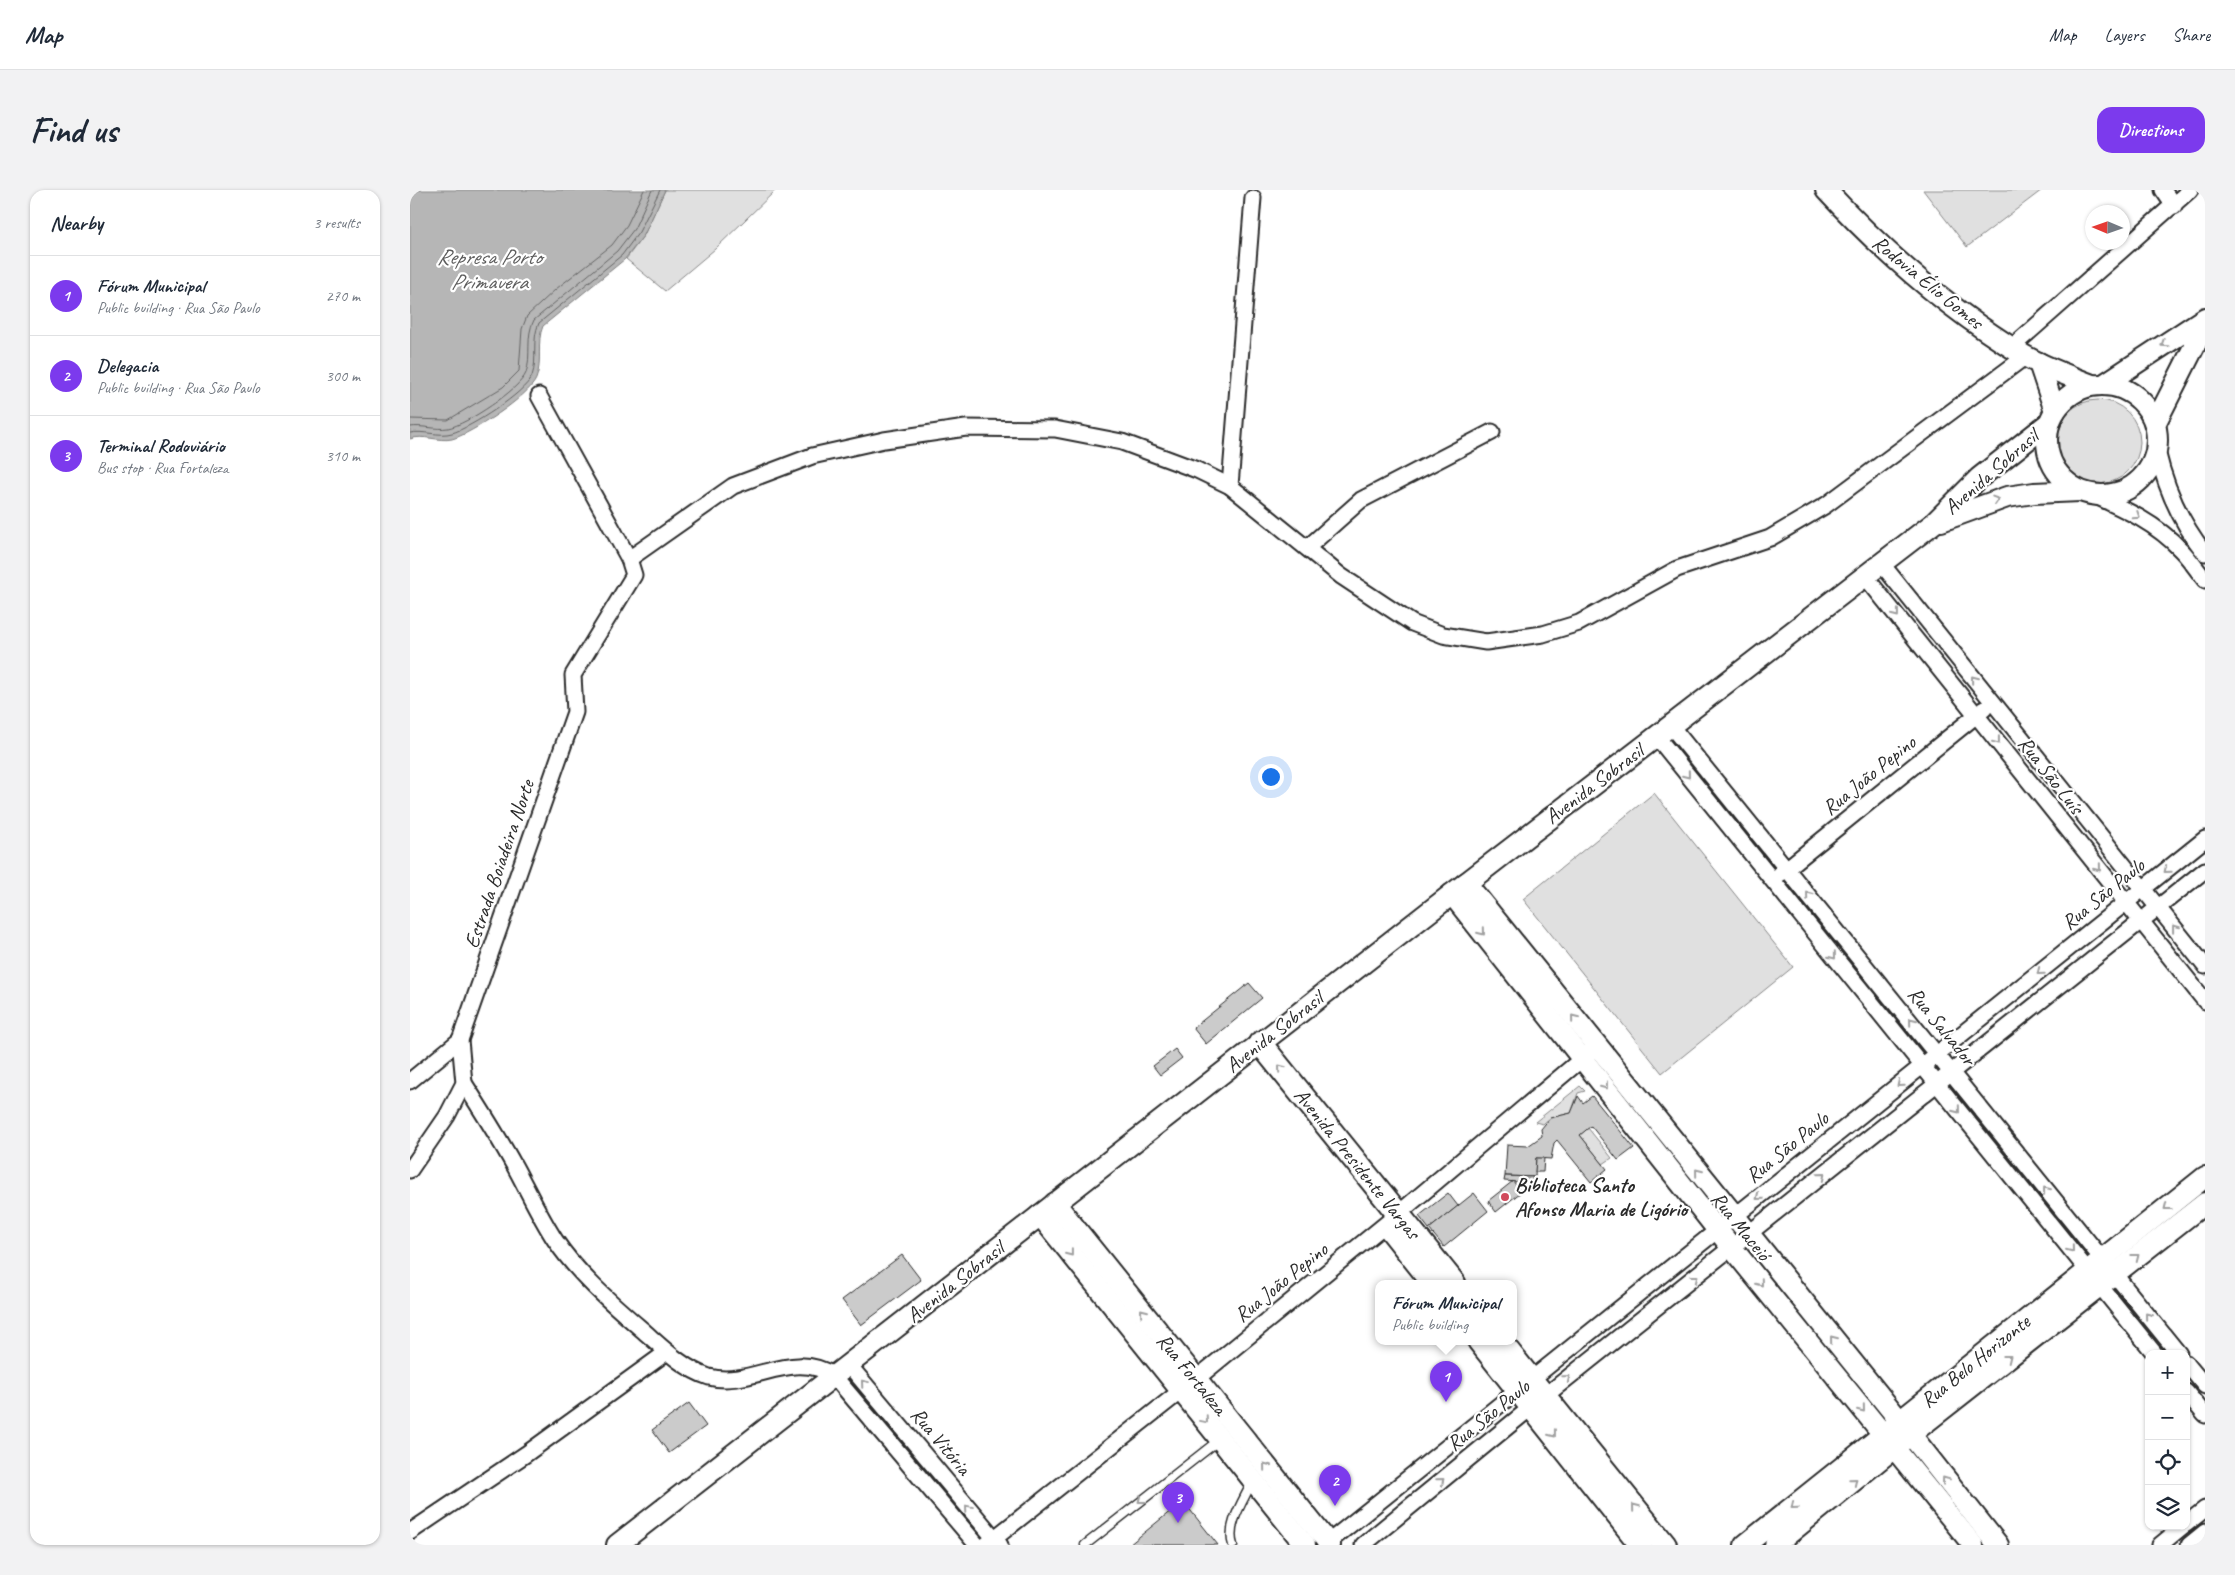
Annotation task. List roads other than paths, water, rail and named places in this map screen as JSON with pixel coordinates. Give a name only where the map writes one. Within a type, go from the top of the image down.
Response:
[{"type":"main road","name":"Avenida Presidente Vargas","points":[[1254,1048],[1392,1219],[1451,1280]]},
{"type":"main road","name":"Avenida Presidente Vargas","points":[[1392,1219],[1431,1280]]},
{"type":"main road","points":[[1483,1345],[1531,1393],[1665,1545]]},
{"type":"main road","points":[[1502,1345],[1531,1393],[1641,1545]]},
{"type":"street","name":"Rodovia Élio Gomes","points":[[1826,190],[1899,263],[1945,301],[2026,355],[2097,385]]},
{"type":"street","points":[[2163,190],[2174,206]]},
{"type":"street","points":[[539,396],[631,564],[733,486],[812,456],[884,440],[966,428],[1055,429],[1122,442],[1197,470],[1230,486],[1341,576],[1412,623],[1443,635],[1486,642],[1543,634],[1579,623],[1677,569],[1770,538],[1826,505],[2026,355],[2190,190]]},
{"type":"street","points":[[1230,486],[1253,198]]},
{"type":"street","points":[[2205,318],[2097,385],[2077,390],[2064,399],[2052,417],[2047,448],[2050,462],[2067,484],[2128,510],[2159,530],[2181,550],[2205,580]]},
{"type":"street","points":[[2155,424],[2205,325]]},
{"type":"street","points":[[2026,355],[2052,417]]},
{"type":"street","points":[[2097,385],[2123,389],[2141,400],[2155,424],[2156,451],[2163,477],[2178,512],[2200,537],[2205,553]]},
{"type":"street","name":"Avenida Sobrasil","points":[[617,1545],[1459,888],[1934,523],[1979,478],[2052,417]]},
{"type":"street","points":[[1306,548],[1361,500],[1492,432]]},
{"type":"street","points":[[2086,493],[2110,496],[2133,486],[2151,467],[2156,451]]},
{"type":"street","name":"Avenida Sobrasil","points":[[1934,523],[2007,496],[2034,493],[2086,493]]},
{"type":"street","name":"Estrada Boiadeira Norte","points":[[464,1083],[460,1040],[575,712],[573,675],[633,578],[631,564]]},
{"type":"street","name":"Rua São Luís","points":[[1873,570],[1992,702],[2205,966]]},
{"type":"street","name":"Rua São Luís","points":[[1873,570],[1976,715],[2205,1000]]},
{"type":"street","name":"Rua João Pepino","points":[[1772,881],[1992,702]]},
{"type":"street","name":"Rua Salvador","points":[[1664,731],[1788,868],[1938,1053],[2003,1136],[2153,1350]]},
{"type":"street","name":"Rua Salvador","points":[[1664,731],[1772,881],[1989,1149],[2100,1272],[2175,1350]]},
{"type":"street","points":[[2071,835],[2088,820]]},
{"type":"street","name":"Rua São Paulo","points":[[1363,1545],[1468,1458],[1596,1327],[2205,839]]},
{"type":"street","name":"Rua São Paulo","points":[[1328,1544],[1454,1442],[1610,1344],[1749,1235],[1951,1070],[2205,870]]},
{"type":"street","name":"Rua Maceió","points":[[1459,888],[1669,1152],[1718,1230],[1888,1442],[1954,1506],[1998,1545]]},
{"type":"street","points":[[2084,937],[2098,956]]},
{"type":"street","points":[[2011,995],[2026,1012]]},
{"type":"street","points":[[1876,1010],[1891,996]]},
{"type":"street","points":[[410,1082],[460,1040]]},
{"type":"street","name":"Rua João Pepino","points":[[993,1543],[1392,1219],[1590,1052]]},
{"type":"street","points":[[410,1170],[447,1116],[464,1083]]},
{"type":"street","points":[[464,1083],[504,1147],[555,1240],[575,1266],[667,1352],[698,1372],[710,1377],[732,1378],[797,1366],[841,1370]]},
{"type":"street","points":[[1864,1113],[1878,1130]]},
{"type":"street","points":[[1989,1149],[2003,1136]]},
{"type":"street","name":"Rua Maceió","points":[[1669,1152],[1734,1217],[1906,1428],[1954,1506],[1973,1545]]},
{"type":"street","points":[[1787,1175],[1802,1192]]},
{"type":"street","name":"Rua Belo Horizonte","points":[[1745,1545],[1772,1540],[1824,1493],[2100,1272],[2205,1177]]},
{"type":"street","name":"Rua Belo Horizonte","points":[[2100,1272],[2205,1203]]},
{"type":"street","name":"Rua Fortaleza","points":[[1048,1209],[1100,1275],[1143,1345],[1180,1391],[1228,1433],[1283,1502],[1304,1545]]},
{"type":"street","name":"Rua Fortaleza","points":[[1100,1275],[1159,1332],[1196,1379],[1253,1480],[1283,1502],[1328,1544]]},
{"type":"street","points":[[1658,1278],[1673,1295]]},
{"type":"street","points":[[1785,1314],[1801,1299]]},
{"type":"street","points":[[1596,1327],[1610,1344]]},
{"type":"street","points":[[1143,1345],[1159,1332]]},
{"type":"street","points":[[410,1532],[526,1454],[667,1352]]},
{"type":"street","points":[[1831,1371],[1848,1357]]},
{"type":"street","points":[[2190,1368],[2205,1386]]},
{"type":"street","name":"Rua Vitória","points":[[841,1370],[912,1440],[993,1543]]},
{"type":"street","name":"Rua Vitória","points":[[841,1370],[898,1452],[976,1545]]},
{"type":"street","points":[[2188,1395],[2205,1415]]},
{"type":"street","points":[[898,1452],[912,1440]]},
{"type":"street","points":[[1454,1442],[1468,1458]]},
{"type":"street","points":[[1400,1485],[1416,1502]]},
{"type":"street","points":[[2190,1521],[2205,1509]]},
{"type":"street","points":[[2160,1545],[2179,1530]]},
{"type":"street","points":[[2189,1545],[2205,1532]]},
{"type":"lane","points":[[1085,1545],[1228,1433]]},
{"type":"lane","points":[[1233,1545],[1230,1537],[1233,1524],[1253,1480]]},
{"type":"water","name":"Represa Porto Primavera","points":[[410,190],[665,190],[644,235],[625,259],[543,326],[540,339],[538,372],[531,386],[523,395],[485,422],[461,436],[447,440],[420,437],[410,439]]},
{"type":"place","name":"Biblioteca Santo Afonso Maria de Ligório","points":[[1505,1197]]},
{"type":"place","name":"Fórum Municipal","points":[[1446,1402]]},
{"type":"place","name":"Delegacia","points":[[1335,1506]]},
{"type":"place","name":"Terminal Rodoviário","points":[[1178,1523]]}]
